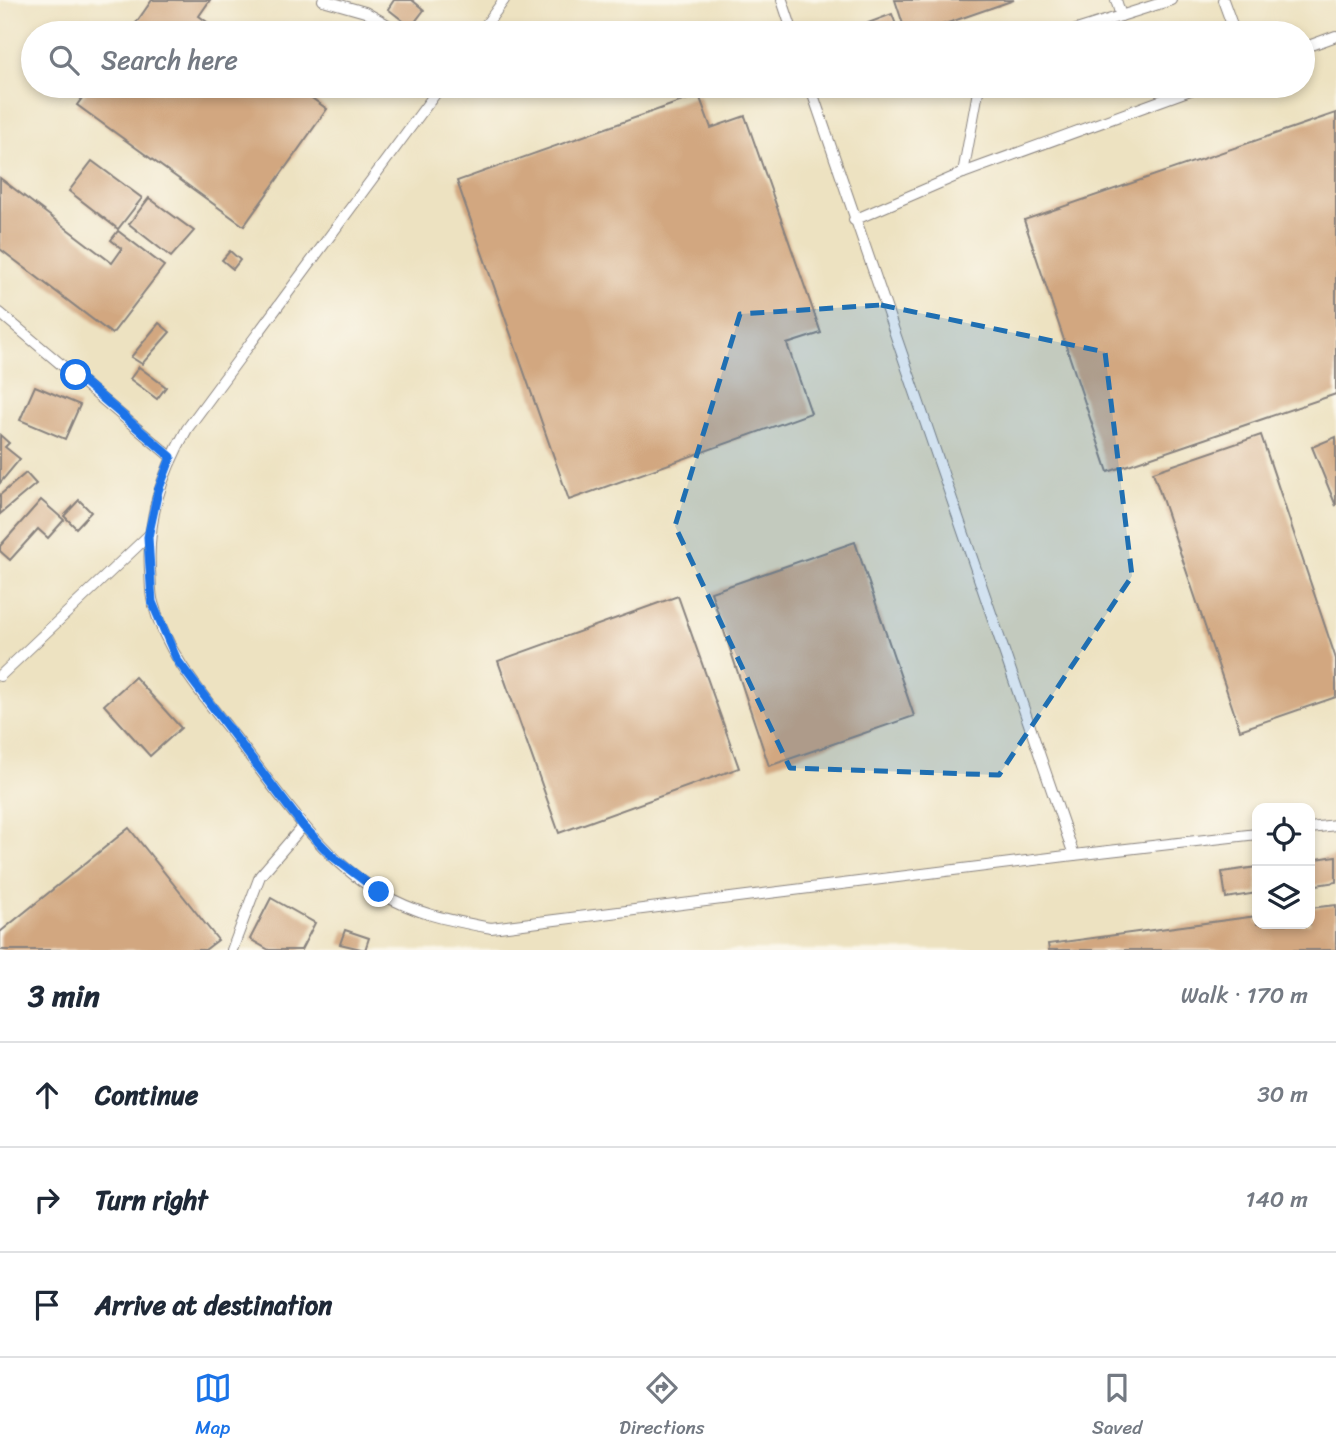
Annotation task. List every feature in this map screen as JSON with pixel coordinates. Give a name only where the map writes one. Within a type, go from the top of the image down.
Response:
[{"type":"lane","points":[[323,0],[365,12],[381,21]]},
{"type":"lane","points":[[489,21],[504,0]]},
{"type":"lane","points":[[782,0],[789,21]]},
{"type":"lane","points":[[1116,0],[1121,16]]},
{"type":"lane","points":[[1105,21],[1171,0]]},
{"type":"lane","points":[[1223,0],[1231,21]]},
{"type":"lane","points":[[1315,44],[1336,36]]},
{"type":"lane","points":[[432,98],[187,429],[171,457],[158,491],[148,537],[152,602],[177,660],[303,826],[332,856],[379,892],[428,916],[491,928],[1252,835]]},
{"type":"lane","points":[[814,98],[1074,855]]},
{"type":"lane","points":[[962,173],[977,98]]},
{"type":"lane","points":[[854,220],[962,173],[1168,98]]},
{"type":"lane","points":[[0,313],[171,457]]},
{"type":"lane","points":[[0,676],[148,537]]},
{"type":"lane","points":[[1315,827],[1336,825]]},
{"type":"lane","points":[[232,950],[260,876],[303,826]]},
{"type":"highlighted area","points":[[881,305],[1105,352],[1132,576],[999,775],[790,768],[675,526],[740,314]]},
{"type":"building","points":[[152,0],[210,0],[199,16],[206,21],[137,21]]},
{"type":"building","points":[[394,0],[412,0],[424,10],[416,21],[403,21],[388,9]]},
{"type":"building","points":[[895,0],[1014,0],[954,21],[902,21]]},
{"type":"building","points":[[892,14],[895,21],[873,21]]},
{"type":"building","points":[[82,98],[312,98],[327,109],[244,226],[77,105]]},
{"type":"building","points":[[691,98],[700,98],[711,128],[745,116],[821,333],[787,344],[811,413],[569,500],[457,181]]},
{"type":"building","points":[[1336,113],[1336,394],[1108,472],[1024,220]]},
{"type":"building","points":[[92,161],[142,198],[118,229],[69,191]]},
{"type":"building","points":[[0,178],[112,263],[122,249],[111,240],[118,231],[164,266],[112,334],[0,249]]},
{"type":"building","points":[[149,198],[194,231],[171,257],[129,224]]},
{"type":"building","points":[[230,251],[240,260],[233,269],[222,260]]},
{"type":"building","points":[[159,323],[170,332],[142,364],[131,357]]},
{"type":"building","points":[[139,367],[166,387],[157,399],[130,379]]},
{"type":"building","points":[[35,386],[80,405],[65,439],[20,420]]},
{"type":"building","points":[[0,435],[9,443],[5,447],[20,459],[0,483]]},
{"type":"building","points":[[1261,435],[1336,659],[1336,697],[1240,730],[1153,472]]},
{"type":"building","points":[[1336,437],[1336,506],[1312,447]]},
{"type":"building","points":[[26,473],[36,484],[0,514],[0,495]]},
{"type":"building","points":[[41,500],[64,520],[48,538],[38,529],[10,560],[0,551],[0,546]]},
{"type":"building","points":[[79,500],[91,512],[76,528],[64,516]]},
{"type":"building","points":[[855,542],[914,716],[769,766],[711,592]]},
{"type":"building","points":[[678,596],[739,768],[559,833],[498,661]]},
{"type":"building","points":[[135,677],[181,728],[150,756],[104,705]]},
{"type":"building","points":[[129,828],[218,940],[205,950],[0,950],[0,932]]},
{"type":"building","points":[[1336,856],[1336,882],[1315,885],[1315,859]]},
{"type":"building","points":[[1252,868],[1252,894],[1226,898],[1222,872]]},
{"type":"building","points":[[271,898],[315,923],[301,950],[269,950],[250,939]]},
{"type":"building","points":[[1336,905],[1336,950],[1049,950],[1048,944],[1252,917],[1252,929],[1315,929],[1315,907]]},
{"type":"building","points":[[345,930],[369,938],[365,950],[340,944]]},
{"type":"route","points":[[76,375],[171,457],[158,491],[148,537],[152,602],[177,660],[303,826],[332,856],[379,892]]}]
